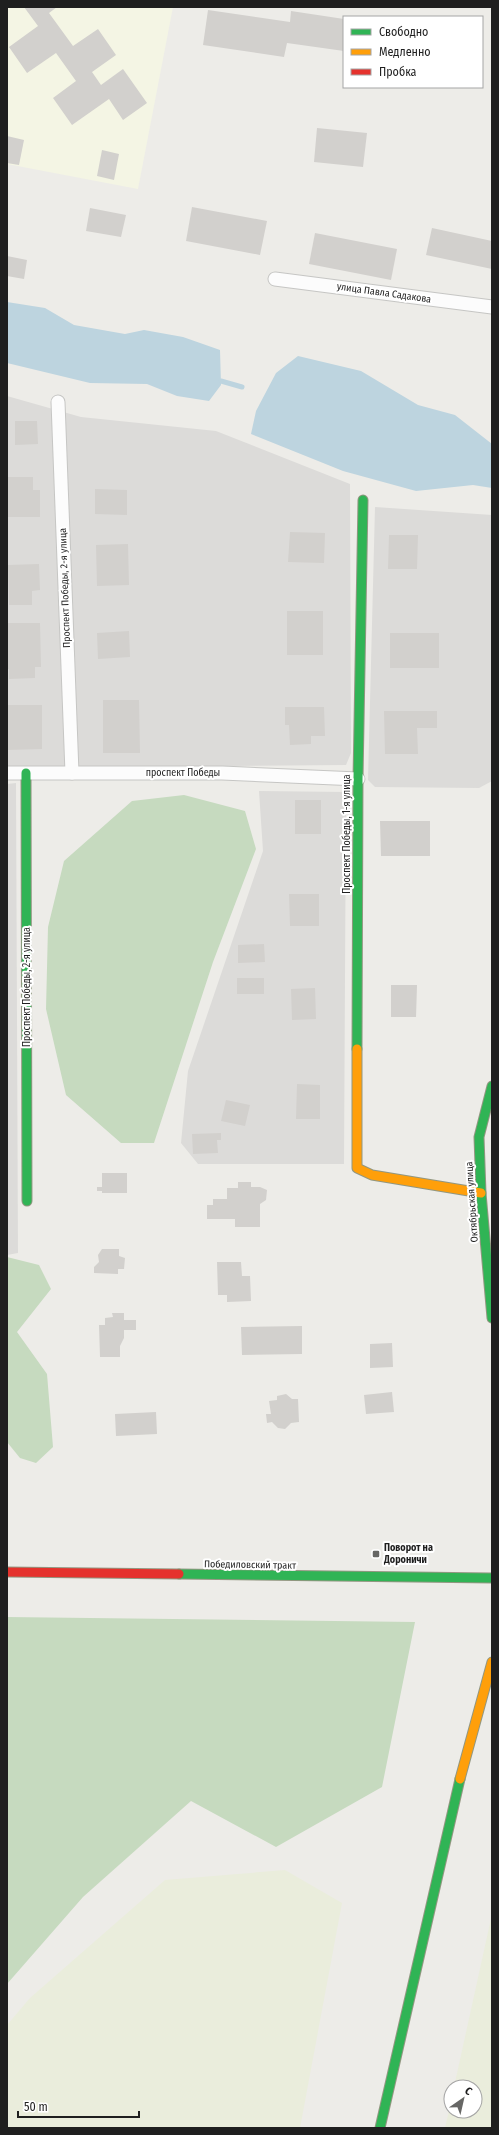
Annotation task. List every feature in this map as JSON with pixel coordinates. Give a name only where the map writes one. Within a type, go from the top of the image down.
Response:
[{"type":"street","name":"улица Павла Садакова","points":[[275,279],[492,307]]},
{"type":"street","name":"Проспект Победы, 2-я улица","points":[[58,402],[72,773]]},
{"type":"street","name":"Проспект Победы, 1-я улица","points":[[363,500],[358,779],[357,1168],[372,1175],[480,1193]]},
{"type":"street","name":"проспект Победы","points":[[7,773],[222,773],[358,779]]},
{"type":"street","name":"Проспект Победы, 2-я улица","points":[[26,773],[27,1201]]},
{"type":"street","name":"Октябрьская улица","points":[[492,1086],[480,1137],[480,1193],[492,1318]]},
{"type":"street","name":"Победиловский тракт","points":[[7,1572],[492,1578]]},
{"type":"street","points":[[380,2128],[466,1755],[492,1662]]},
{"type":"shaded area","points":[[7,7],[173,7],[138,189],[7,164]]},
{"type":"shaded area","points":[[7,396],[81,417],[216,431],[350,484],[351,753],[346,765],[7,768]]},
{"type":"shaded area","points":[[375,507],[492,515],[492,781],[479,788],[375,787],[368,780]]},
{"type":"shaded area","points":[[16,783],[18,1253],[7,1255],[7,784]]},
{"type":"shaded area","points":[[259,791],[346,792],[344,1164],[198,1164],[181,1143],[188,1071],[263,851]]},
{"type":"shaded area","points":[[285,1870],[342,1903],[300,2128],[7,2128],[7,2025],[30,1998],[165,1880]]},
{"type":"shaded area","points":[[492,1914],[492,2128],[445,2128],[447,2119],[483,2119],[483,2079],[456,2079]]},
{"type":"green space","points":[[184,795],[245,811],[256,849],[213,962],[154,1143],[121,1143],[66,1095],[46,1009],[48,927],[64,861],[132,801]]},
{"type":"green space","points":[[7,1257],[39,1265],[51,1289],[17,1332],[47,1374],[53,1447],[36,1463],[20,1458],[7,1442]]},
{"type":"green space","points":[[7,1617],[415,1622],[382,1787],[276,1847],[191,1801],[83,1897],[7,1984]]},
{"type":"water","points":[[7,302],[45,308],[74,325],[125,334],[144,330],[183,337],[220,350],[221,385],[209,401],[177,396],[147,384],[90,383],[7,363]]},
{"type":"water","points":[[298,356],[361,371],[418,405],[455,415],[492,444],[492,488],[473,485],[416,491],[343,471],[251,434],[256,411],[276,373]]},
{"type":"building","points":[[24,7],[57,7],[49,13],[73,46],[98,29],[116,55],[92,72],[101,85],[123,69],[147,103],[123,120],[109,99],[72,125],[53,98],[76,81],[56,53],[27,73],[9,47],[38,26]]},
{"type":"building","points":[[208,10],[290,22],[291,11],[343,19],[343,51],[287,43],[284,57],[203,45]]},
{"type":"building","points":[[317,128],[367,133],[363,167],[314,162]]},
{"type":"building","points":[[7,136],[24,140],[19,165],[7,163]]},
{"type":"building","points":[[102,150],[119,154],[114,180],[97,176]]},
{"type":"building","points":[[192,207],[267,221],[260,255],[186,241]]},
{"type":"building","points":[[90,208],[126,215],[121,237],[86,231]]},
{"type":"building","points":[[432,228],[492,241],[492,269],[426,255]]},
{"type":"building","points":[[315,233],[397,249],[391,280],[309,264]]},
{"type":"building","points":[[7,256],[27,260],[24,279],[7,276]]},
{"type":"building","points":[[15,421],[37,421],[38,444],[15,445]]},
{"type":"building","points":[[7,477],[33,477],[33,490],[40,490],[40,517],[7,517]]},
{"type":"building","points":[[95,489],[127,490],[127,515],[95,514]]},
{"type":"building","points":[[290,532],[325,533],[324,563],[288,562]]},
{"type":"building","points":[[389,535],[418,535],[417,569],[388,569]]},
{"type":"building","points":[[128,544],[129,585],[97,586],[96,545]]},
{"type":"building","points":[[39,564],[40,590],[32,591],[32,605],[9,605],[8,565]]},
{"type":"building","points":[[287,611],[323,611],[323,655],[287,655]]},
{"type":"building","points":[[7,623],[40,623],[41,667],[35,667],[35,678],[9,679],[9,669],[7,669]]},
{"type":"building","points":[[129,631],[130,657],[98,659],[97,633]]},
{"type":"building","points":[[390,633],[439,633],[439,668],[390,668]]},
{"type":"building","points":[[103,700],[139,700],[140,753],[103,753]]},
{"type":"building","points":[[7,705],[42,705],[42,749],[7,750]]},
{"type":"building","points":[[285,707],[324,707],[325,736],[311,736],[311,744],[290,745],[289,725],[285,725]]},
{"type":"building","points":[[384,711],[437,711],[437,728],[417,728],[418,754],[385,754]]},
{"type":"building","points":[[295,800],[321,800],[321,834],[295,834]]},
{"type":"building","points":[[380,821],[430,821],[430,856],[381,856]]},
{"type":"building","points":[[289,894],[319,894],[319,926],[290,926]]},
{"type":"building","points":[[264,944],[265,962],[238,963],[238,945]]},
{"type":"building","points":[[237,978],[264,978],[264,994],[237,994]]},
{"type":"building","points":[[391,985],[417,985],[416,1017],[391,1017]]},
{"type":"building","points":[[315,988],[316,1019],[292,1020],[291,989]]},
{"type":"building","points":[[297,1084],[320,1085],[320,1119],[296,1119]]},
{"type":"building","points":[[226,1100],[250,1105],[245,1126],[221,1121]]},
{"type":"building","points":[[221,1133],[221,1140],[217,1140],[218,1153],[193,1154],[192,1134]]},
{"type":"building","points":[[102,1173],[127,1173],[127,1193],[102,1193],[102,1191],[97,1191],[97,1187],[102,1187]]},
{"type":"building","points":[[238,1182],[251,1182],[251,1187],[260,1187],[267,1190],[266,1200],[260,1204],[260,1227],[235,1227],[235,1219],[207,1219],[207,1205],[213,1205],[213,1199],[227,1199],[227,1188],[238,1188]]},
{"type":"building","points":[[102,1249],[119,1249],[119,1256],[125,1258],[124,1269],[118,1269],[118,1274],[94,1273],[94,1267],[99,1262],[98,1255]]},
{"type":"building","points":[[217,1262],[241,1262],[242,1276],[250,1276],[251,1301],[227,1302],[227,1295],[218,1295]]},
{"type":"building","points":[[112,1313],[124,1313],[124,1320],[136,1320],[136,1330],[124,1330],[124,1338],[120,1346],[120,1357],[100,1357],[99,1325],[105,1325],[105,1318],[113,1317]]},
{"type":"building","points":[[302,1326],[302,1354],[242,1355],[241,1327]]},
{"type":"building","points":[[392,1343],[393,1367],[370,1368],[370,1344]]},
{"type":"building","points":[[392,1392],[394,1412],[366,1414],[364,1395]]},
{"type":"building","points":[[286,1394],[292,1399],[298,1399],[299,1422],[291,1423],[285,1429],[278,1428],[272,1422],[267,1423],[266,1414],[271,1414],[269,1401],[277,1400],[277,1396]]},
{"type":"building","points":[[156,1412],[157,1434],[116,1436],[115,1414]]},
{"type":"waterway","points":[[221,381],[242,387]]},
{"type":"traffic: fast","points":[[357,1049],[358,779],[363,500]]},
{"type":"traffic: fast","points":[[26,773],[27,1201]]},
{"type":"traffic: fast","points":[[492,1086],[479,1137],[481,1193],[492,1318]]},
{"type":"traffic: fast","points":[[179,1574],[492,1578]]},
{"type":"traffic: fast","points":[[380,2128],[460,1779]]},
{"type":"traffic: slow","points":[[357,1049],[357,1168],[372,1175],[481,1193]]},
{"type":"traffic: slow","points":[[460,1779],[492,1662]]},
{"type":"traffic: jam","points":[[7,1572],[179,1574]]},
{"type":"place","name":"Поворот на Дороничи","points":[[376,1554]]}]
